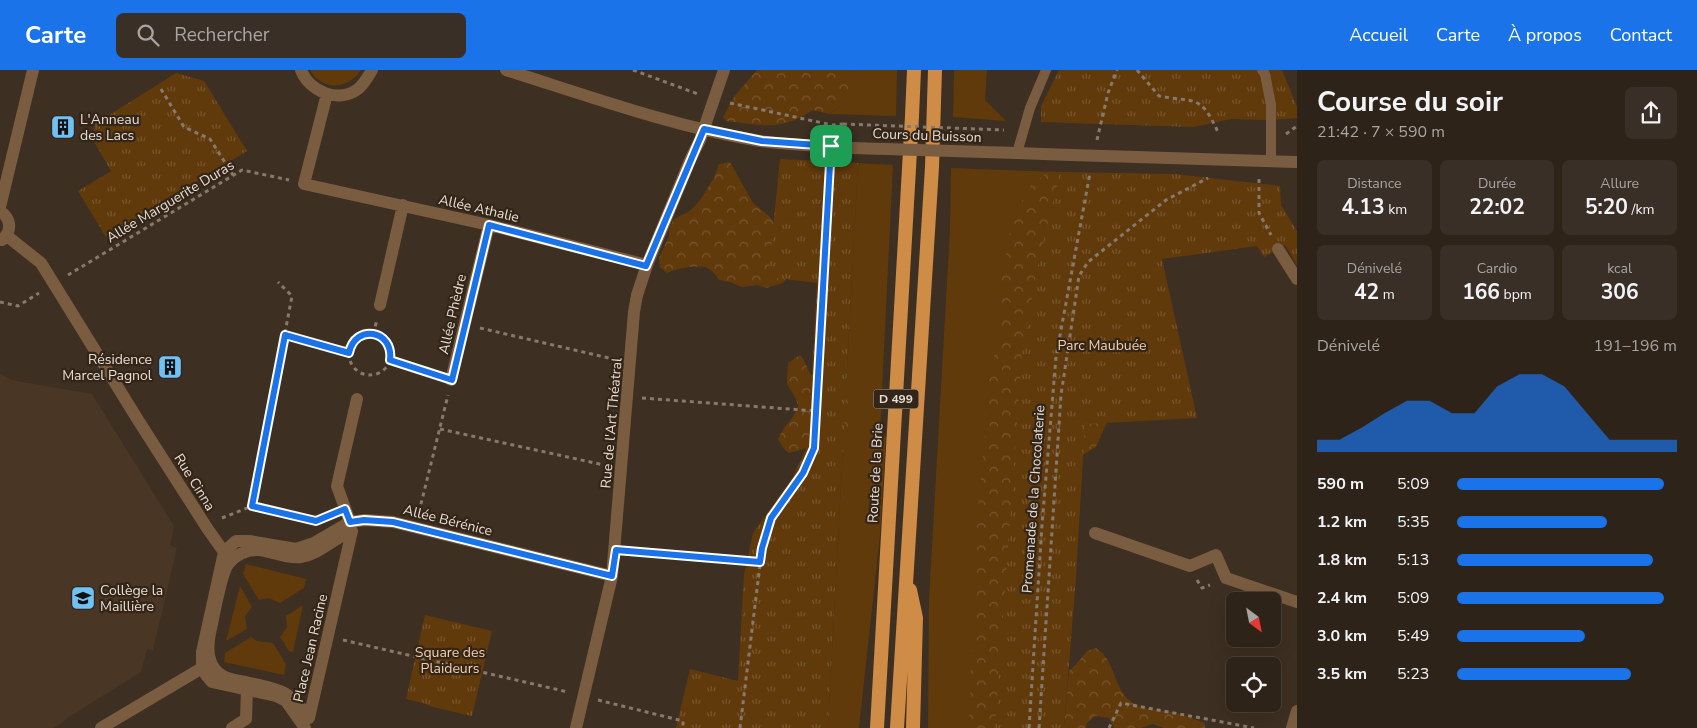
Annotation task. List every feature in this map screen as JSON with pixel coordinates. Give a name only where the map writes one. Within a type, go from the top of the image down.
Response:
[{"type":"highway","name":"Route de la Brie","points":[[877,728],[914,70]]},
{"type":"highway","name":"D 499","points":[[906,572],[932,167],[935,70]]},
{"type":"highway","points":[[897,728],[906,572]]},
{"type":"highway","points":[[906,572],[916,618],[913,728]]},
{"type":"street","points":[[0,207],[33,70]]},
{"type":"street","points":[[301,70],[304,78],[314,88],[327,94],[342,95],[356,90],[367,80],[372,70]]},
{"type":"street","name":"Cours du Buisson","points":[[506,70],[637,111],[704,129],[762,141],[852,148],[1297,162]]},
{"type":"street","name":"Rue de l'Art Théatral","points":[[576,728],[612,576],[616,550],[634,312],[637,295],[646,266],[704,129],[724,70]]},
{"type":"street","points":[[304,184],[327,94]]},
{"type":"street","name":"Allée Athalie","points":[[304,184],[489,225],[646,266]]},
{"type":"street","points":[[380,305],[403,205]]},
{"type":"street","points":[[0,211],[9,221],[9,231],[3,239]]},
{"type":"street","name":"Allée Phèdre","points":[[452,380],[489,225]]},
{"type":"street","name":"Rue Cinna","points":[[3,239],[41,263],[207,528],[224,552]]},
{"type":"street","points":[[1278,249],[1297,279]]},
{"type":"street","points":[[350,522],[337,486],[357,400]]},
{"type":"street","name":"Allée Bérénice","points":[[224,552],[236,541],[249,541],[296,549],[314,543],[350,522],[364,520],[393,522],[612,576]]},
{"type":"street","name":"Place Jean Racine","points":[[352,531],[328,637],[309,718],[297,702],[283,692],[224,676],[214,668],[208,648],[223,578],[228,566],[241,554],[253,550],[292,557],[305,556],[352,531]]},
{"type":"street","points":[[1095,533],[1190,566],[1216,555],[1226,578],[1297,602]]},
{"type":"street","points":[[224,552],[202,652],[202,668],[212,682],[276,696],[286,701],[305,728]]},
{"type":"street","points":[[101,728],[202,668]]},
{"type":"street","points":[[232,728],[246,719],[247,689]]},
{"type":"street","points":[[1292,728],[1297,710]]},
{"type":"lane","points":[[1017,153],[1030,108],[1046,70]]},
{"type":"lane","points":[[1262,70],[1265,74],[1271,105],[1272,161]]},
{"type":"path","points":[[633,70],[714,100],[832,125],[1004,130]]},
{"type":"path","points":[[1137,70],[1159,96],[1193,100],[1201,104],[1218,132]]},
{"type":"path","points":[[161,89],[184,127],[210,139],[234,175]]},
{"type":"path","points":[[1283,135],[1297,126]]},
{"type":"path","points":[[740,728],[762,548],[771,518],[803,473],[814,448],[831,146]]},
{"type":"path","name":"Allée Marguerite Duras","points":[[0,302],[18,306],[242,170],[304,184]]},
{"type":"path","points":[[1039,728],[1061,395],[1079,276],[1088,262],[1166,200],[1208,178]]},
{"type":"path","points":[[1259,179],[1259,213],[1278,249]]},
{"type":"path","name":"Promenade de la Chocolaterie","points":[[1029,728],[1056,357],[1072,273],[1079,276]]},
{"type":"path","points":[[252,506],[292,296],[278,282]]},
{"type":"path","points":[[465,324],[630,363]]},
{"type":"path","points":[[374,334],[386,340],[391,353],[387,366],[377,374],[364,374],[353,366],[349,353],[350,346],[354,340],[360,336],[374,334]]},
{"type":"path","points":[[285,335],[349,353]]},
{"type":"path","points":[[390,360],[452,380],[416,528]]},
{"type":"path","points":[[628,397],[816,411]]},
{"type":"path","points":[[440,429],[592,464],[622,468]]},
{"type":"path","points":[[207,528],[217,520],[252,506],[316,521],[345,509]]},
{"type":"path","points":[[616,550],[760,562]]},
{"type":"path","points":[[328,637],[584,696],[683,721],[683,728]]},
{"type":"path","points":[[1109,728],[1121,703],[1254,728]]},
{"type":"shaded area","name":"Collège la Maillière","points":[[0,374],[12,380],[92,394],[174,526],[170,545],[177,548],[153,650],[147,649],[141,672],[54,728],[0,728]]},
{"type":"green space","points":[[310,70],[361,70],[356,77],[349,81],[342,84],[328,85],[315,77]]},
{"type":"green space","points":[[757,70],[849,70],[852,77],[852,90],[846,101],[829,114],[813,110],[791,122],[771,125],[726,121],[723,117],[734,97]]},
{"type":"green space","points":[[849,70],[897,70],[896,116],[829,114],[849,96],[852,77]]},
{"type":"green space","points":[[954,70],[987,70],[985,100],[1006,121],[953,117]]},
{"type":"green space","points":[[1059,70],[1282,70],[1297,107],[1297,118],[1271,120],[1231,119],[1193,127],[1041,122],[1041,106]]},
{"type":"green space","points":[[176,73],[204,81],[247,151],[106,237],[78,191],[111,171],[92,138],[95,124]]},
{"type":"green space","points":[[780,159],[858,163],[828,728],[676,728],[690,669],[738,681],[744,575],[753,533],[793,477],[808,444],[817,283],[768,277]]},
{"type":"green space","points":[[730,162],[753,203],[769,216],[778,228],[790,272],[783,283],[766,288],[758,285],[742,287],[719,280],[712,271],[704,267],[687,268],[667,273],[660,267],[659,258],[669,236],[669,229],[673,220],[691,210],[700,200],[714,178],[719,164]]},
{"type":"green space","points":[[858,163],[893,165],[880,431],[886,437],[880,535],[859,728],[828,728]]},
{"type":"green space","points":[[951,168],[1060,172],[995,728],[928,728],[929,600],[950,229]]},
{"type":"green space","points":[[1048,172],[1076,173],[1113,409],[1096,447],[1083,455],[1019,728],[969,728],[971,669],[977,607],[976,527],[985,435],[986,395],[992,360],[1002,339],[997,303],[1010,232],[1022,201],[1031,185]]},
{"type":"green space","name":"Parc Maubuée","points":[[1060,172],[1175,174],[1280,186],[1281,205],[1297,231],[1297,265],[1285,245],[1264,257],[1257,246],[1162,259],[1197,418],[1085,424],[1076,577],[1064,728],[995,728],[1022,353],[1036,274]]},
{"type":"green space","points":[[800,355],[815,379],[840,376],[849,391],[847,409],[850,423],[842,443],[811,447],[789,453],[778,439],[798,406],[787,384],[788,363]]},
{"type":"green space","points":[[246,564],[306,579],[304,588],[280,603],[269,598],[259,600],[243,574]]},
{"type":"green space","points":[[240,586],[252,607],[245,616],[247,629],[226,641]]},
{"type":"green space","points":[[303,605],[293,652],[289,651],[280,637],[287,627],[286,616]]},
{"type":"green space","name":"Square des Plaideurs","points":[[425,615],[492,631],[472,716],[406,699]]},
{"type":"green space","points":[[251,637],[257,641],[273,643],[286,664],[284,675],[224,662],[225,653]]},
{"type":"green space","points":[[1096,648],[1107,659],[1119,687],[1128,699],[1140,706],[1176,713],[1205,723],[1205,728],[1164,728],[1153,724],[1140,728],[1114,728],[1109,718],[1095,716],[1087,723],[1086,728],[1064,728],[1069,671],[1087,651]]},
{"type":"place","name":"L'Anneau des Lacs","points":[[63,127]]},
{"type":"place","name":"Résidence Marcel Pagnol","points":[[170,367]]},
{"type":"place","name":"Collège la Maillière","points":[[83,598]]},
{"type":"route","points":[[704,129],[762,141],[831,146],[814,448],[803,473],[771,518],[760,562],[616,550],[612,576],[393,522],[364,520],[350,522],[345,509],[316,521],[252,506],[285,335],[349,353],[350,346],[354,340],[366,334],[374,334],[386,340],[391,353],[390,360],[452,380],[489,225],[646,266],[704,129]]}]
